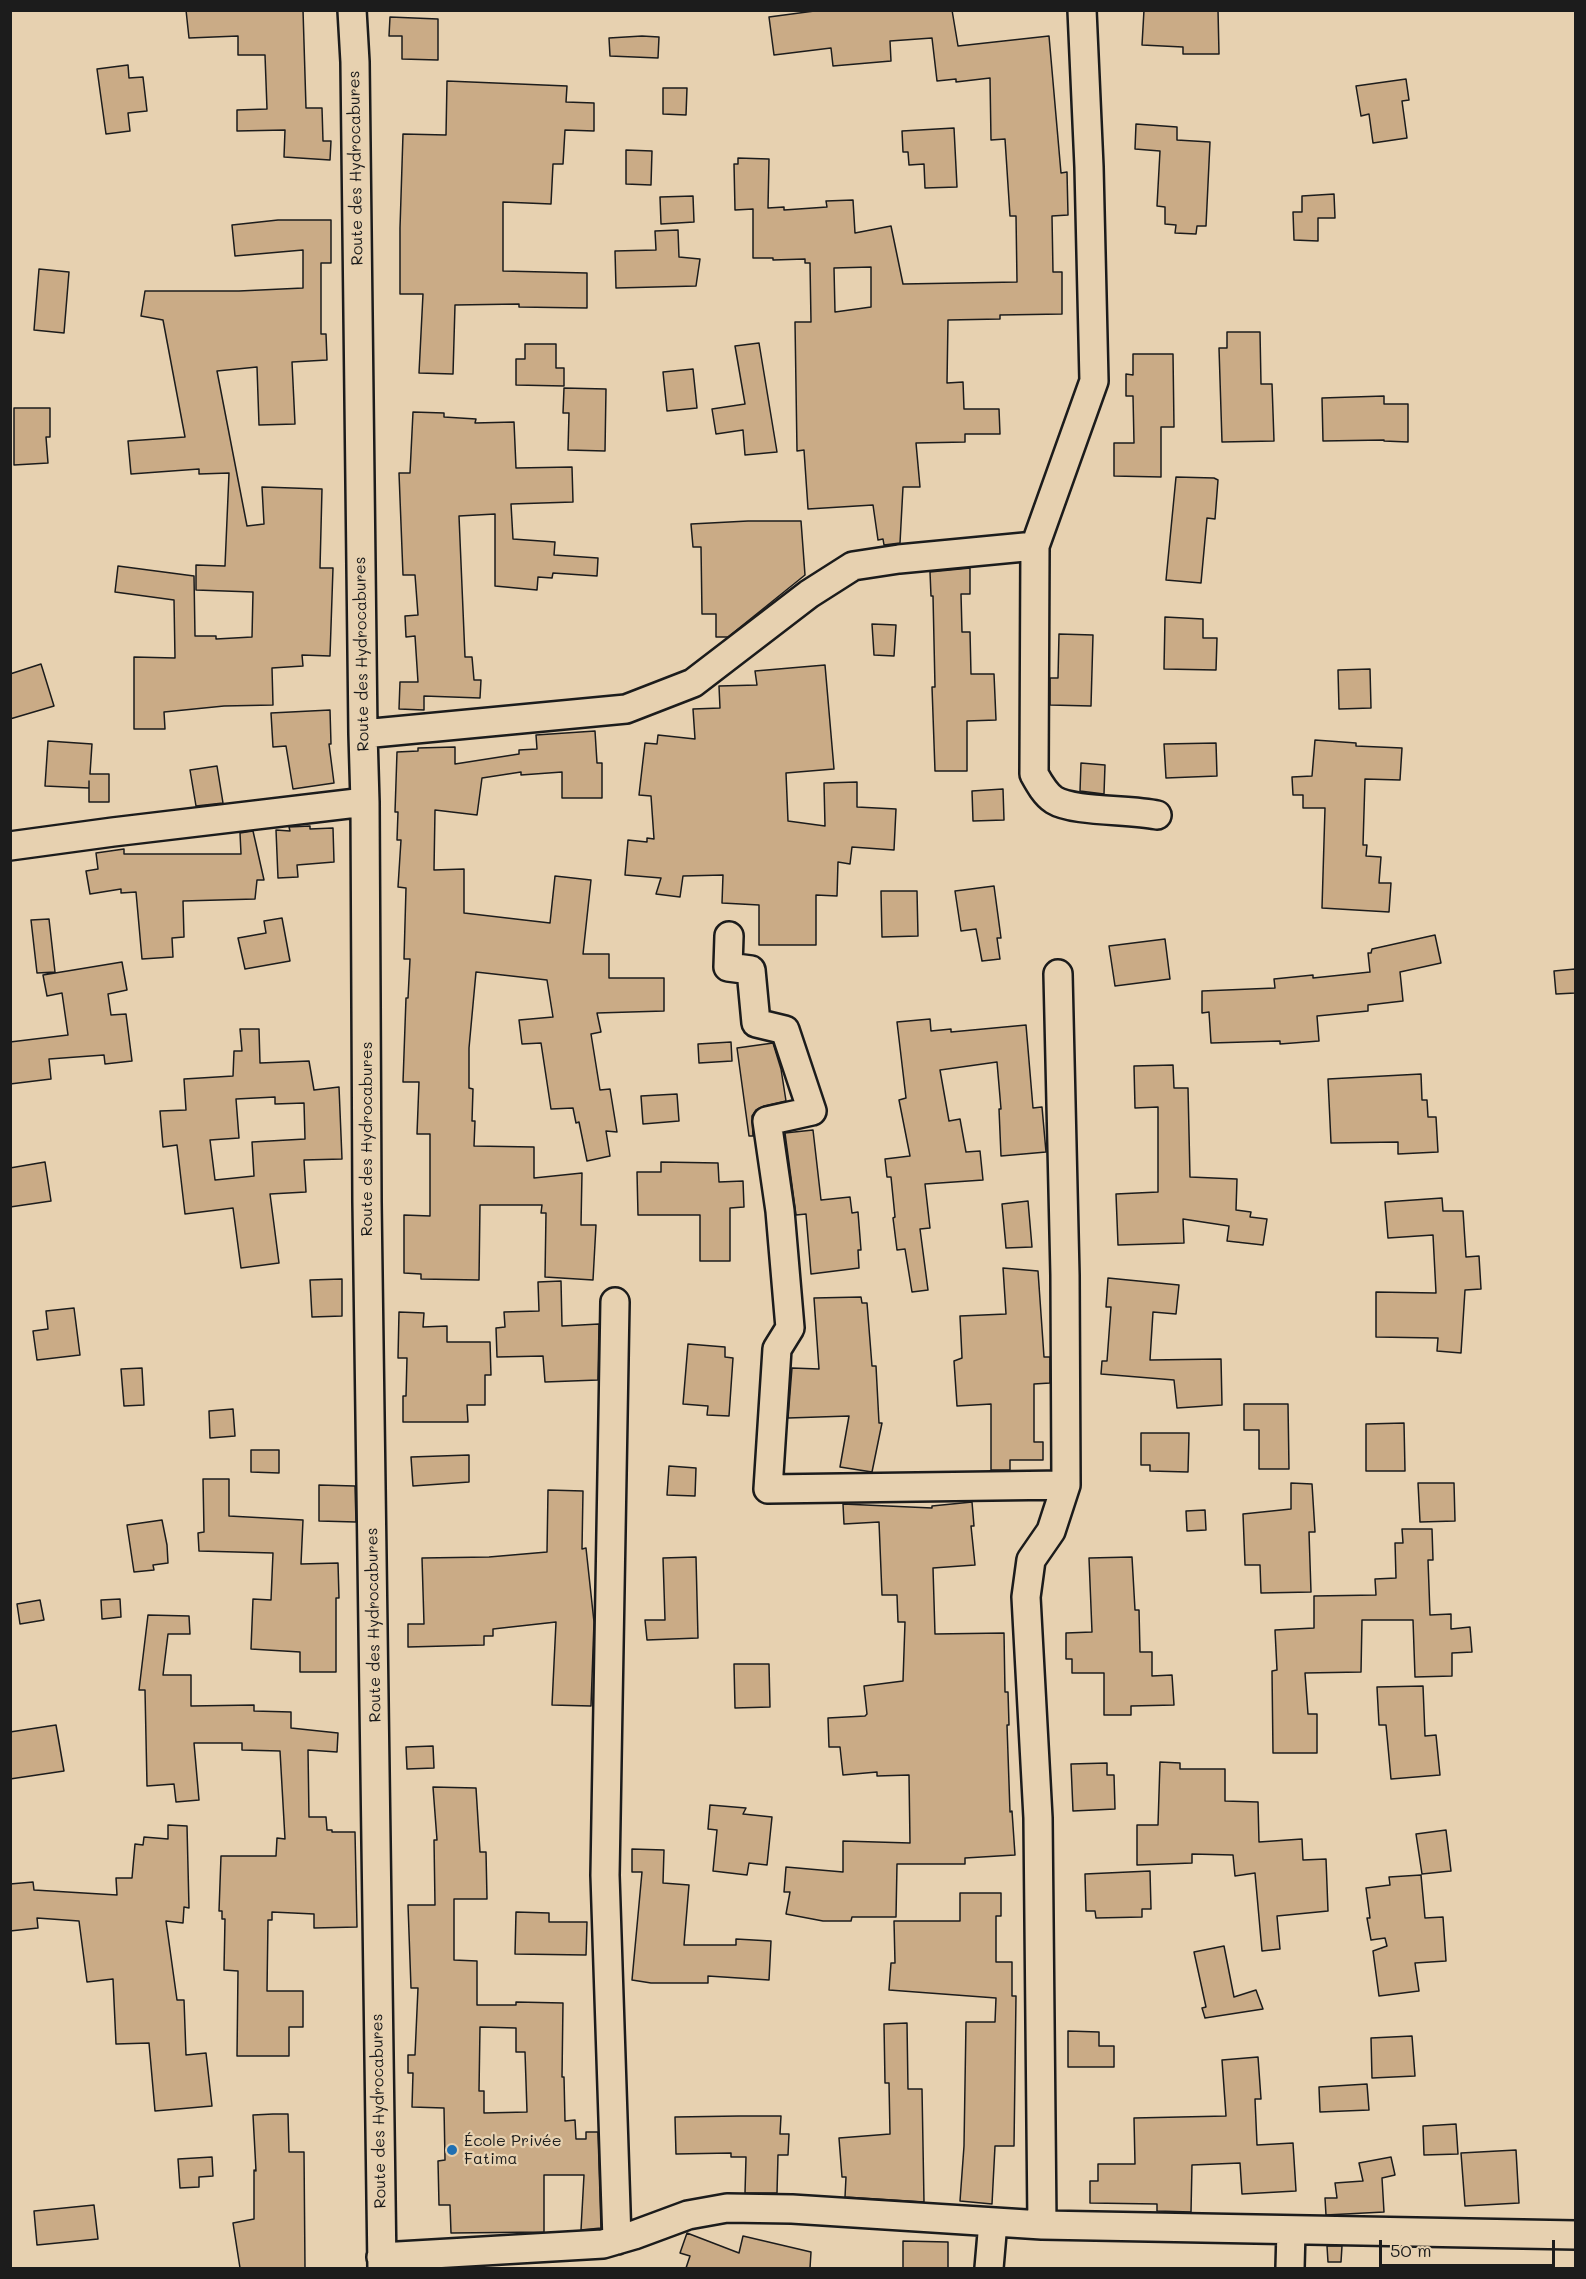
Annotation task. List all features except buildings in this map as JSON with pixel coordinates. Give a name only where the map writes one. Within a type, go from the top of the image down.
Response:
[{"type":"street","name":"Route des Hydrocabures","points":[[352,10],[355,62],[365,802],[367,1202],[382,2263]]},
{"type":"street","points":[[1082,10],[1089,167],[1094,381],[1035,546],[1034,774],[1052,799],[1066,806],[1141,811],[1157,815]]},
{"type":"street","points":[[363,734],[627,709],[693,683],[810,594],[854,566],[899,559],[1035,546]]},
{"type":"street","points":[[10,846],[365,802]]},
{"type":"street","points":[[729,936],[728,967],[751,969],[756,1023],[785,1030],[812,1112],[767,1121],[780,1211],[790,1328],[777,1349],[768,1489],[1066,1485]]},
{"type":"street","points":[[1042,2225],[1038,1818],[1026,1597],[1031,1560],[1051,1532],[1066,1485],[1065,1275],[1058,974]]},
{"type":"street","points":[[608,2251],[605,1875],[615,1302]]},
{"type":"street","points":[[382,2263],[608,2251],[688,2215],[727,2208],[792,2209],[1042,2225],[1575,2235]]},
{"type":"street","points":[[989,2268],[993,2222]]},
{"type":"street","points":[[1290,2268],[1291,2230]]},
{"type":"place","name":"École Privée Fatima","points":[[452,2150]]}]
